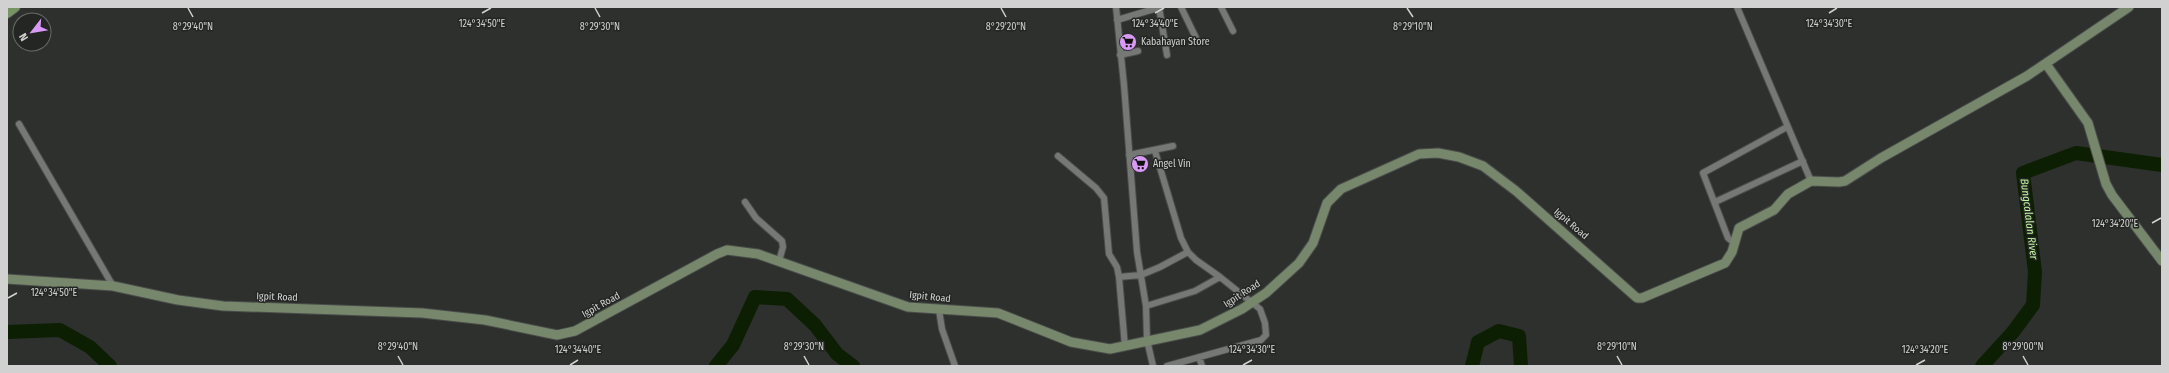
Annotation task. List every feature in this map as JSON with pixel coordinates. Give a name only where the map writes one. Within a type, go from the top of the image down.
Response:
[{"type":"main road","points":[[7,13],[15,7]]},
{"type":"street","points":[[1116,7],[1137,252],[1146,306],[1147,340],[1153,366]]},
{"type":"street","points":[[1180,7],[1197,40]]},
{"type":"street","points":[[1221,7],[1233,31]]},
{"type":"street","points":[[1737,7],[1811,181]]},
{"type":"street","points":[[1787,127],[1703,173],[1728,238],[1734,243],[1740,228],[1774,210],[1788,194],[1811,181],[1845,181],[1881,158],[2005,89],[2046,64],[2129,7]]},
{"type":"street","points":[[1117,20],[1160,8],[1167,56]]},
{"type":"street","points":[[1120,55],[1138,51]]},
{"type":"street","points":[[2046,64],[2092,131],[2106,184],[2112,195],[2162,261]]},
{"type":"street","points":[[19,124],[113,286]]},
{"type":"street","points":[[1129,155],[1155,151],[1173,146]]},
{"type":"street","points":[[1155,151],[1181,238],[1188,252],[1196,260],[1252,302],[1262,313],[1266,328],[1264,339],[1167,366]]},
{"type":"street","name":"Igpit Road","points":[[7,279],[113,286],[178,300],[223,306],[422,313],[485,320],[557,335],[575,331],[710,257],[727,250],[746,251],[779,261],[892,302],[920,309],[998,313],[1071,342],[1110,349],[1200,330],[1252,302],[1299,263],[1312,243],[1327,203],[1333,196],[1342,189],[1419,154],[1445,154],[1459,157],[1483,166],[1516,191],[1637,298],[1642,298],[1720,265],[1729,257],[1734,243]]},
{"type":"street","points":[[1058,156],[1096,188],[1104,198],[1109,254],[1117,267],[1119,277],[1125,347]]},
{"type":"street","points":[[1715,202],[1803,161]]},
{"type":"street","points":[[745,202],[756,218],[782,241],[783,247],[779,261]]},
{"type":"street","points":[[1119,277],[1141,275],[1160,268],[1188,252]]},
{"type":"street","points":[[1146,306],[1195,291],[1220,277]]},
{"type":"street","points":[[939,310],[942,330],[955,366]]},
{"type":"street","points":[[1199,357],[1202,366]]},
{"type":"waterway","name":"Bungcalalan River","points":[[1982,366],[2013,332],[2033,305],[2035,272],[2023,173],[2076,153],[2162,165]]},
{"type":"waterway","name":"Bungcalalan River","points":[[716,366],[733,345],[755,297],[787,299],[815,325],[837,354],[853,366]]},
{"type":"waterway","name":"Bungcalalan River","points":[[7,332],[60,330],[90,347],[110,366]]},
{"type":"waterway","name":"Bungcalalan River","points":[[1472,366],[1478,342],[1499,331],[1519,336],[1521,366]]},
{"type":"place","name":"Kabahayan Store","points":[[1128,42]]},
{"type":"place","name":"Angel Vin","points":[[1140,164]]}]
